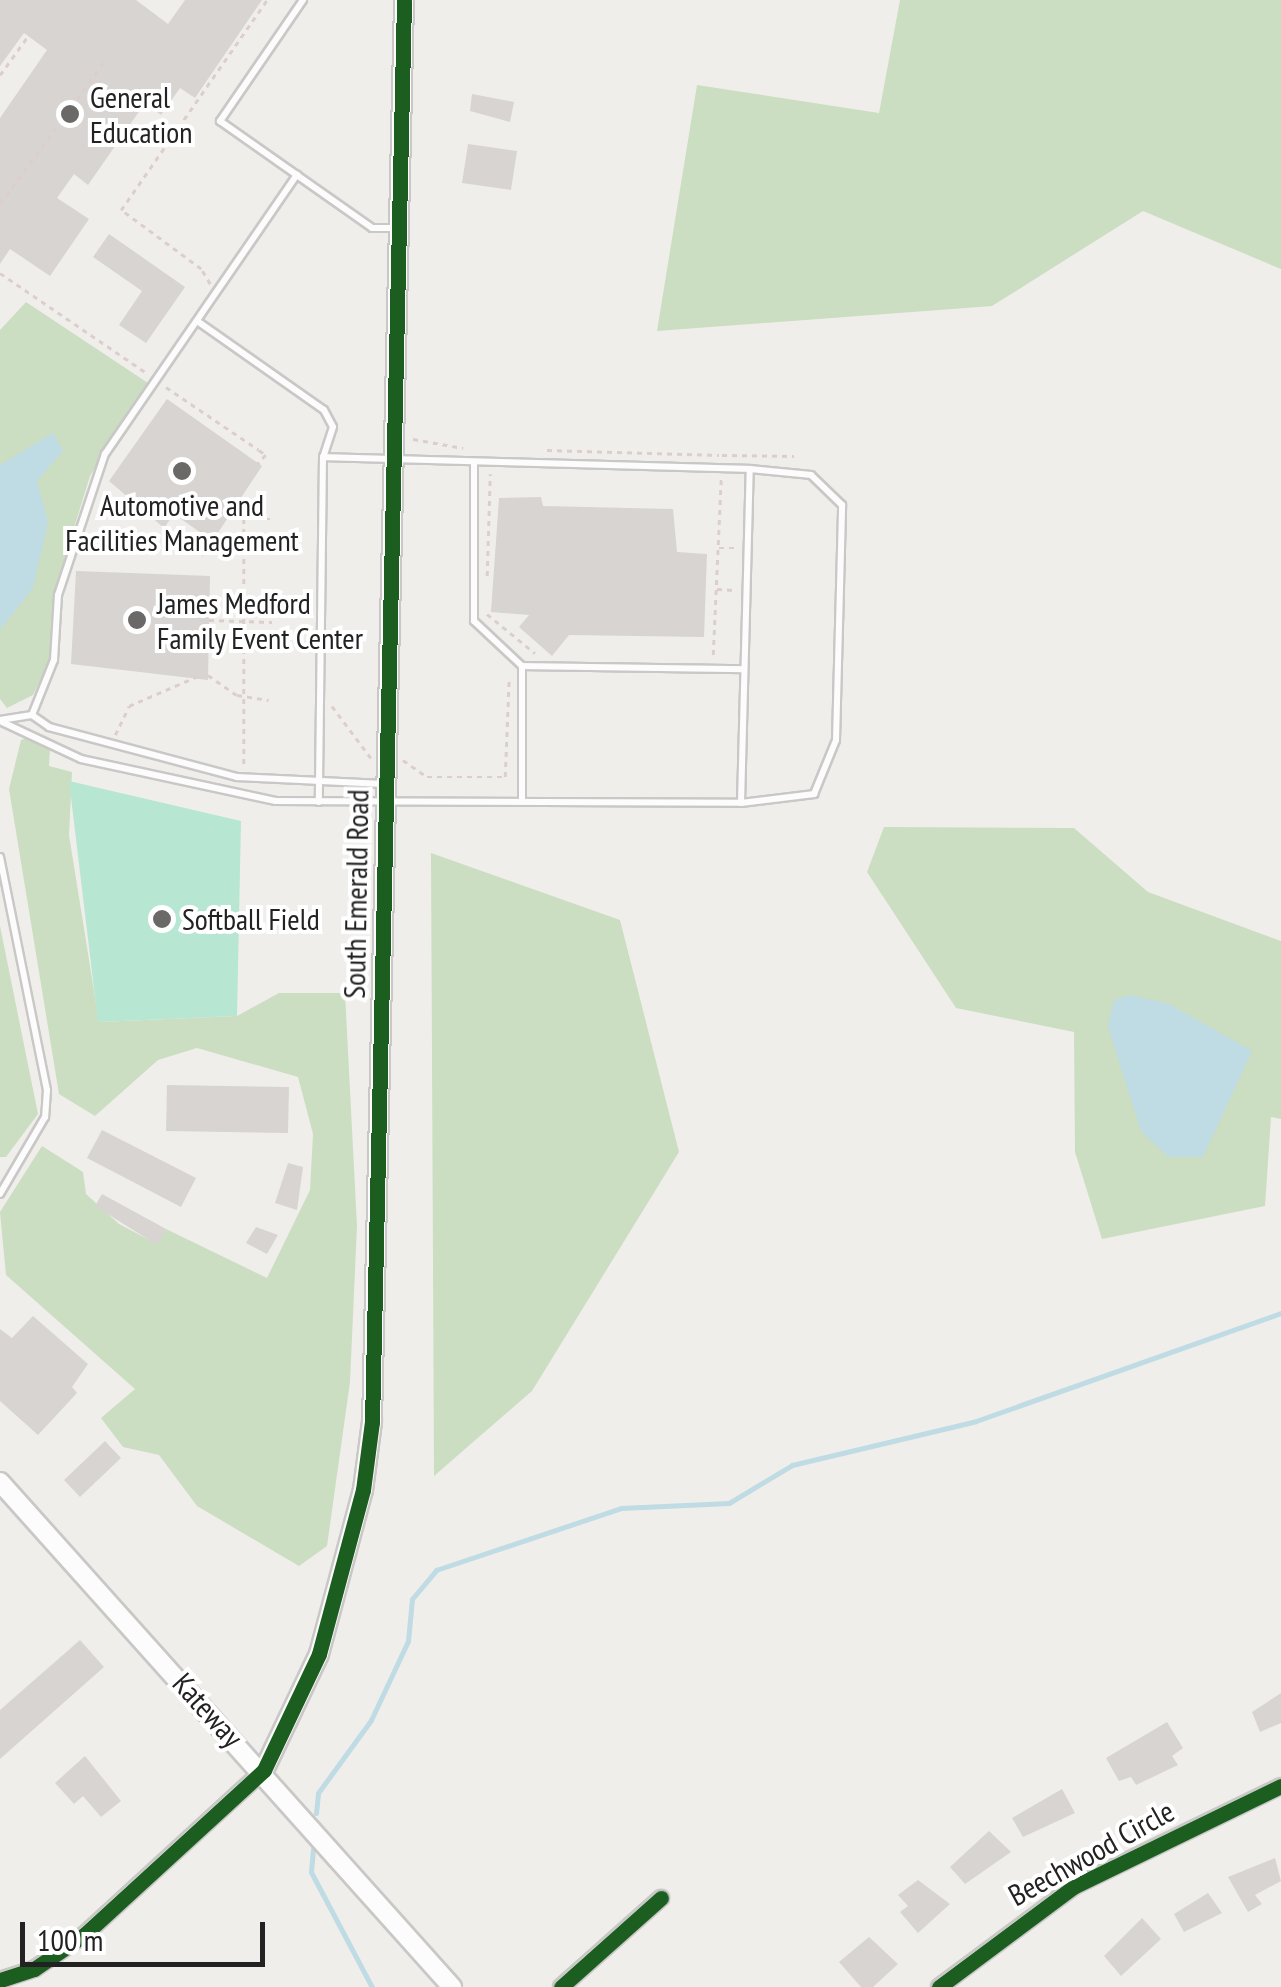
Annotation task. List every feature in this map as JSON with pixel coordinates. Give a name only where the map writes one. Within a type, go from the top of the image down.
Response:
[{"type":"street","name":"South Emerald Road","points":[[264,1770],[319,1654],[368,1457],[404,0]]},
{"type":"street","name":"Kateway","points":[[0,1482],[264,1770],[452,1987]]},
{"type":"street","points":[[0,1980],[34,1969],[84,1935],[264,1770]]},
{"type":"street","name":"Beechwood Circle","points":[[939,1987],[1073,1887],[1281,1786]]},
{"type":"street","points":[[561,1987],[661,1898]]},
{"type":"lane","points":[[303,0],[220,121],[372,228],[398,228]]},
{"type":"lane","points":[[32,715],[54,660],[58,595],[94,480],[296,175]]},
{"type":"lane","points":[[200,323],[324,410],[334,427],[323,457],[319,802]]},
{"type":"lane","points":[[0,721],[81,759],[216,792],[319,802],[741,803],[814,794],[836,740],[842,505],[811,475],[750,469],[323,457]]},
{"type":"lane","points":[[474,462],[474,621],[522,666],[744,669]]},
{"type":"lane","points":[[741,803],[750,469]]},
{"type":"lane","points":[[522,666],[522,802]]},
{"type":"lane","points":[[0,721],[32,715],[112,744],[237,777],[321,784],[386,784]]},
{"type":"lane","points":[[0,857],[46,1090],[45,1117],[0,1194]]},
{"type":"path","points":[[217,298],[202,269],[121,210],[267,0]]},
{"type":"path","points":[[0,75],[28,36]]},
{"type":"path","points":[[0,204],[104,62]]},
{"type":"path","points":[[0,274],[260,450],[266,455],[258,464]]},
{"type":"path","points":[[529,450],[794,456]]},
{"type":"path","points":[[695,657],[713,657],[722,455]]},
{"type":"path","points":[[235,498],[244,518],[240,696],[244,763]]},
{"type":"path","points":[[244,518],[275,520]]},
{"type":"path","points":[[718,548],[747,549]]},
{"type":"path","points":[[716,589],[746,590]]},
{"type":"path","points":[[210,620],[272,622]]},
{"type":"path","points":[[322,700],[344,714],[366,757],[405,760],[428,777],[505,777],[509,676],[540,657]]},
{"type":"path","points":[[208,675],[240,696],[270,700]]},
{"type":"path","points":[[112,744],[130,706],[198,676]]},
{"type":"green space","points":[[900,0],[1281,0],[1281,269],[1143,211],[992,306],[657,331],[697,85],[879,113]]},
{"type":"green space","points":[[26,302],[148,383],[90,476],[57,583],[50,661],[33,695],[7,708],[0,699],[0,330]]},
{"type":"green space","points":[[32,736],[50,749],[49,766],[72,772],[69,835],[99,1022],[237,1016],[279,993],[345,993],[357,1226],[350,1382],[327,1546],[299,1566],[197,1506],[159,1455],[123,1447],[101,1418],[135,1389],[6,1275],[0,1212],[42,1146],[83,1172],[86,1194],[119,1224],[157,1244],[166,1229],[267,1278],[310,1190],[313,1134],[298,1077],[197,1048],[158,1060],[95,1116],[59,1094],[9,789],[21,740]]},
{"type":"green space","name":"Softball Field","points":[[69,781],[241,821],[237,1016],[98,1022]]},
{"type":"green space","points":[[884,827],[1074,828],[1148,892],[1281,941],[1281,1119],[1271,1117],[1265,1206],[1102,1239],[1075,1152],[1074,1032],[956,1008],[867,872]]},
{"type":"green space","points":[[431,853],[620,920],[679,1152],[532,1391],[434,1476]]},
{"type":"green space","points":[[0,926],[38,1114],[6,1157],[0,1157]]},
{"type":"water","points":[[53,433],[63,451],[37,481],[48,522],[33,588],[0,630],[0,465]]},
{"type":"water","points":[[1131,995],[1169,1004],[1252,1051],[1203,1157],[1168,1157],[1141,1131],[1108,1027],[1114,1000]]},
{"type":"building","points":[[0,0],[136,0],[168,24],[185,0],[262,0],[195,98],[180,88],[161,115],[145,103],[88,185],[74,174],[57,198],[89,219],[50,276],[10,249],[0,264],[0,118],[47,50],[24,33],[0,66]]},
{"type":"building","points":[[472,94],[514,102],[510,122],[470,111]]},
{"type":"building","points":[[468,144],[517,151],[511,190],[462,183]]},
{"type":"building","points":[[109,234],[185,287],[146,343],[119,325],[142,291],[93,257]]},
{"type":"building","name":"Automotive and Facilities Management","points":[[167,399],[262,466],[202,557],[201,533],[174,514],[164,528],[109,481]]},
{"type":"building","points":[[541,497],[543,506],[673,509],[677,552],[707,554],[704,637],[569,635],[552,656],[519,627],[529,615],[491,612],[499,498]]},
{"type":"building","name":"James Medford Family Event Center","points":[[76,571],[210,576],[208,680],[71,664]]},
{"type":"building","points":[[167,1085],[289,1087],[288,1133],[166,1131]]},
{"type":"building","points":[[102,1130],[196,1178],[181,1207],[87,1158]]},
{"type":"building","points":[[288,1163],[303,1167],[297,1210],[275,1203]]},
{"type":"building","points":[[102,1194],[166,1229],[157,1245],[95,1206]]},
{"type":"building","points":[[256,1227],[278,1235],[267,1254],[246,1243]]},
{"type":"building","points":[[33,1316],[88,1364],[72,1387],[77,1393],[38,1435],[0,1401],[0,1329],[12,1338]]},
{"type":"building","points":[[105,1441],[121,1458],[80,1497],[64,1480]]},
{"type":"building","points":[[80,1640],[104,1667],[0,1759],[0,1710]]},
{"type":"building","points":[[1281,1693],[1281,1723],[1260,1732],[1252,1712]]},
{"type":"building","points":[[1167,1722],[1183,1748],[1172,1756],[1178,1765],[1136,1785],[1131,1777],[1119,1781],[1106,1758]]},
{"type":"building","points":[[85,1756],[121,1801],[101,1817],[83,1796],[74,1804],[55,1783]]},
{"type":"building","points":[[1062,1789],[1075,1813],[1023,1837],[1012,1818]]},
{"type":"building","points":[[989,1831],[1011,1852],[965,1884],[950,1867]]},
{"type":"building","points":[[1275,1858],[1281,1881],[1255,1895],[1262,1904],[1248,1912],[1228,1877]]},
{"type":"building","points":[[918,1880],[950,1904],[918,1933],[900,1912],[908,1906],[898,1895]]},
{"type":"building","points":[[1208,1893],[1222,1913],[1184,1932],[1174,1914]]},
{"type":"building","points":[[1142,1918],[1161,1939],[1121,1976],[1104,1956]]},
{"type":"building","points":[[869,1937],[898,1964],[873,1987],[861,1987],[839,1962]]},
{"type":"waterway","points":[[316,1813],[318,1793],[371,1720],[408,1641],[412,1599],[436,1570],[621,1508],[729,1503],[792,1465],[976,1421],[1281,1313]]},
{"type":"waterway","points":[[313,1849],[311,1872],[372,1987]]},
{"type":"cycle path","points":[[0,1980],[34,1969],[84,1935],[264,1770],[319,1654],[363,1490],[372,1422],[404,0]]},
{"type":"cycle path","points":[[939,1987],[1073,1887],[1281,1786]]},
{"type":"cycle path","points":[[561,1987],[661,1898]]},
{"type":"place","name":"General Education","points":[[70,114]]},
{"type":"place","name":"Automotive and Facilities Management","points":[[182,471]]},
{"type":"place","name":"James Medford Family Event Center","points":[[137,620]]},
{"type":"place","name":"Softball Field","points":[[162,919]]}]
